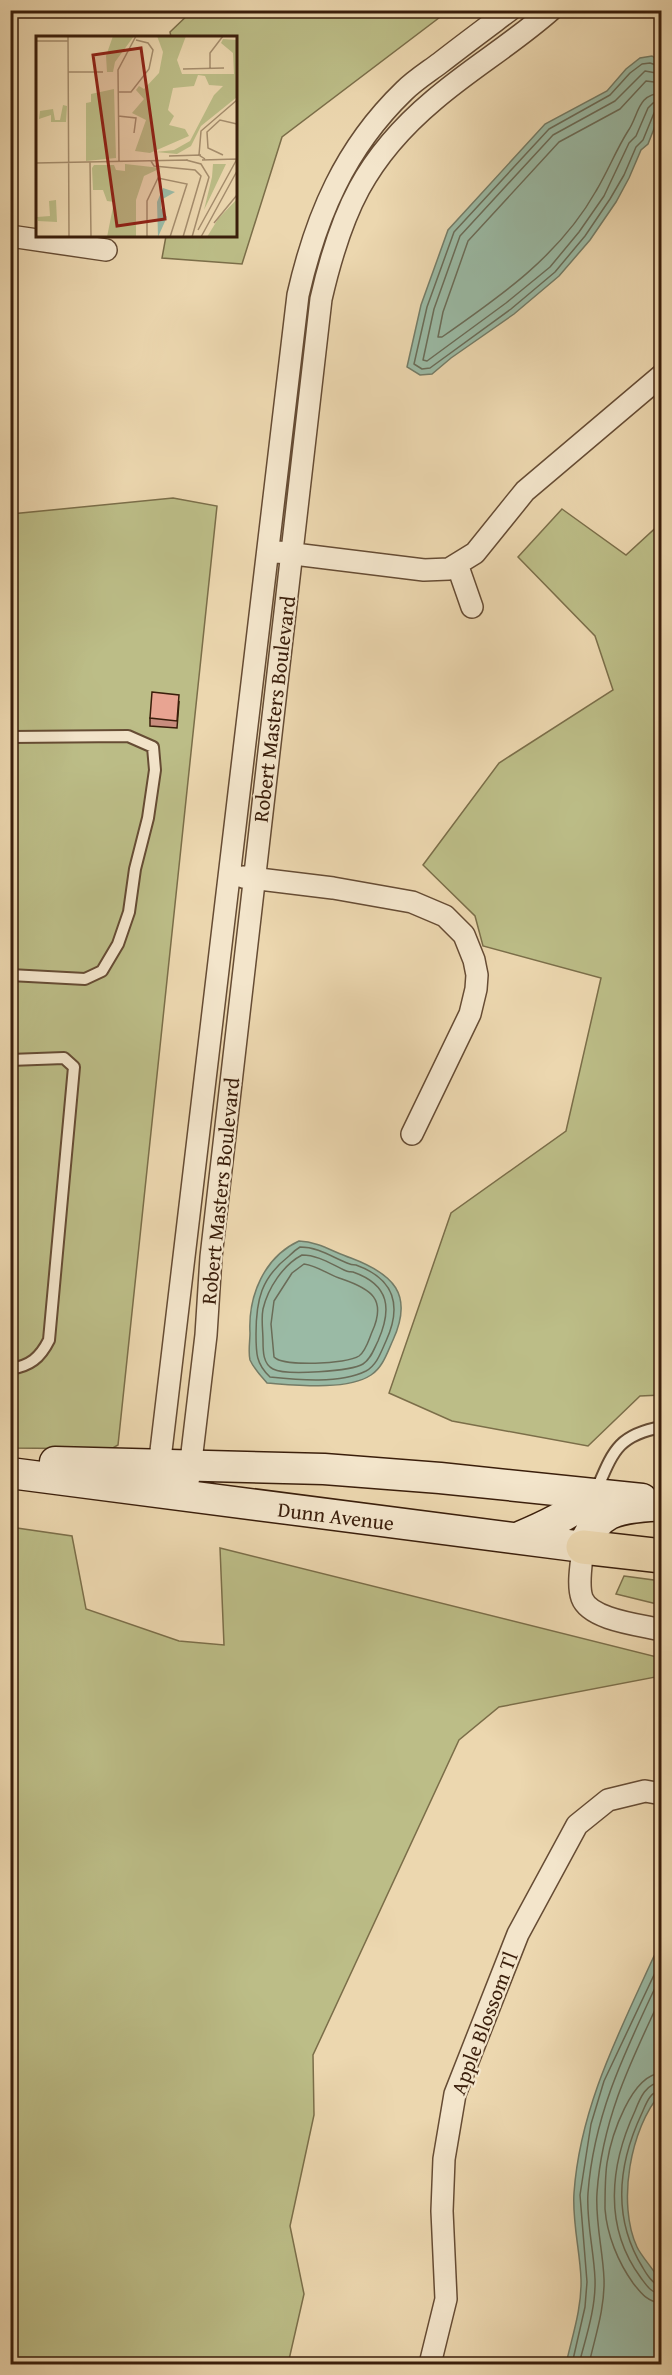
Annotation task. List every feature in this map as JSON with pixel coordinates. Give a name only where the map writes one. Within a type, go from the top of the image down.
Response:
[{"type":"main road","name":"Dunn Avenue","points":[[10,1461],[158,1479],[187,1497],[662,1556]]},
{"type":"main road","name":"Dunn Avenue","points":[[10,1473],[158,1479],[191,1465],[324,1469],[595,1494],[662,1503]]},
{"type":"main road","points":[[517,1538],[555,1522],[595,1494]]},
{"type":"main road","points":[[583,1547],[590,1529],[602,1517],[623,1509],[662,1503]]},
{"type":"street","name":"Robert Masters Boulevard","points":[[158,1479],[298,295],[308,249],[344,165],[374,123],[405,90],[510,10]]},
{"type":"street","name":"Robert Masters Boulevard","points":[[187,1497],[206,1335],[211,1257],[321,298],[332,252],[346,212],[362,181],[401,132],[434,100],[550,10]]},
{"type":"street","points":[[10,236],[106,250]]},
{"type":"street","points":[[267,551],[424,570],[449,568],[475,553],[525,491],[662,375]]},
{"type":"street","points":[[457,564],[472,607]]},
{"type":"street","points":[[229,876],[333,888],[412,902],[445,916],[464,935],[477,975],[470,1014],[412,1134]]},
{"type":"street","points":[[583,1547],[580,1587],[582,1598],[589,1608],[612,1619],[662,1630]]},
{"type":"street","name":"Apple Blossom Tl","points":[[430,2364],[446,2299],[442,2211],[444,2159],[455,2094],[518,1934],[577,1825],[608,1800],[645,1791],[662,1794]]},
{"type":"lane","points":[[10,736],[128,736],[153,747],[155,770],[148,818],[135,869],[129,912],[118,944],[102,971],[85,978],[10,975]]},
{"type":"lane","points":[[10,1060],[64,1058],[74,1067],[49,1341],[42,1354],[35,1360],[26,1366],[10,1369]]},
{"type":"lane","points":[[595,1494],[606,1468],[623,1440],[643,1430],[662,1427]]},
{"type":"green space","points":[[193,10],[448,11],[282,137],[242,264],[162,258],[166,237],[237,237],[237,36],[171,36],[170,32]]},
{"type":"green space","points":[[173,498],[217,506],[118,1445],[111,1449],[11,1448],[11,514]]},
{"type":"green space","points":[[562,509],[626,555],[662,522],[661,1395],[640,1396],[588,1446],[452,1421],[389,1393],[451,1213],[566,1131],[601,978],[483,946],[475,916],[423,865],[499,763],[613,690],[595,636],[518,557]]},
{"type":"green space","points":[[10,1527],[72,1536],[86,1609],[179,1641],[224,1645],[220,1548],[661,1658],[661,1676],[499,1707],[459,1740],[313,2055],[314,2115],[290,2226],[304,2294],[288,2364],[11,2364]]},
{"type":"green space","points":[[624,1576],[661,1581],[661,1605],[616,1594]]},
{"type":"water","points":[[652,56],[661,62],[659,116],[648,144],[641,150],[616,202],[590,240],[559,276],[514,314],[432,374],[420,375],[407,367],[421,305],[448,230],[545,124],[607,91],[626,69],[640,58]]},
{"type":"water","points":[[299,1241],[319,1245],[366,1264],[388,1279],[396,1288],[401,1310],[393,1340],[379,1368],[361,1380],[320,1386],[267,1383],[250,1360],[250,1319],[255,1292],[276,1257]]},
{"type":"water","points":[[661,1949],[661,2093],[641,2126],[635,2146],[630,2167],[628,2210],[637,2247],[662,2286],[661,2364],[566,2364],[581,2290],[574,2193],[584,2131],[615,2042],[654,1956]]},
{"type":"building","points":[[152,692],[179,695],[177,721],[150,718]]}]
